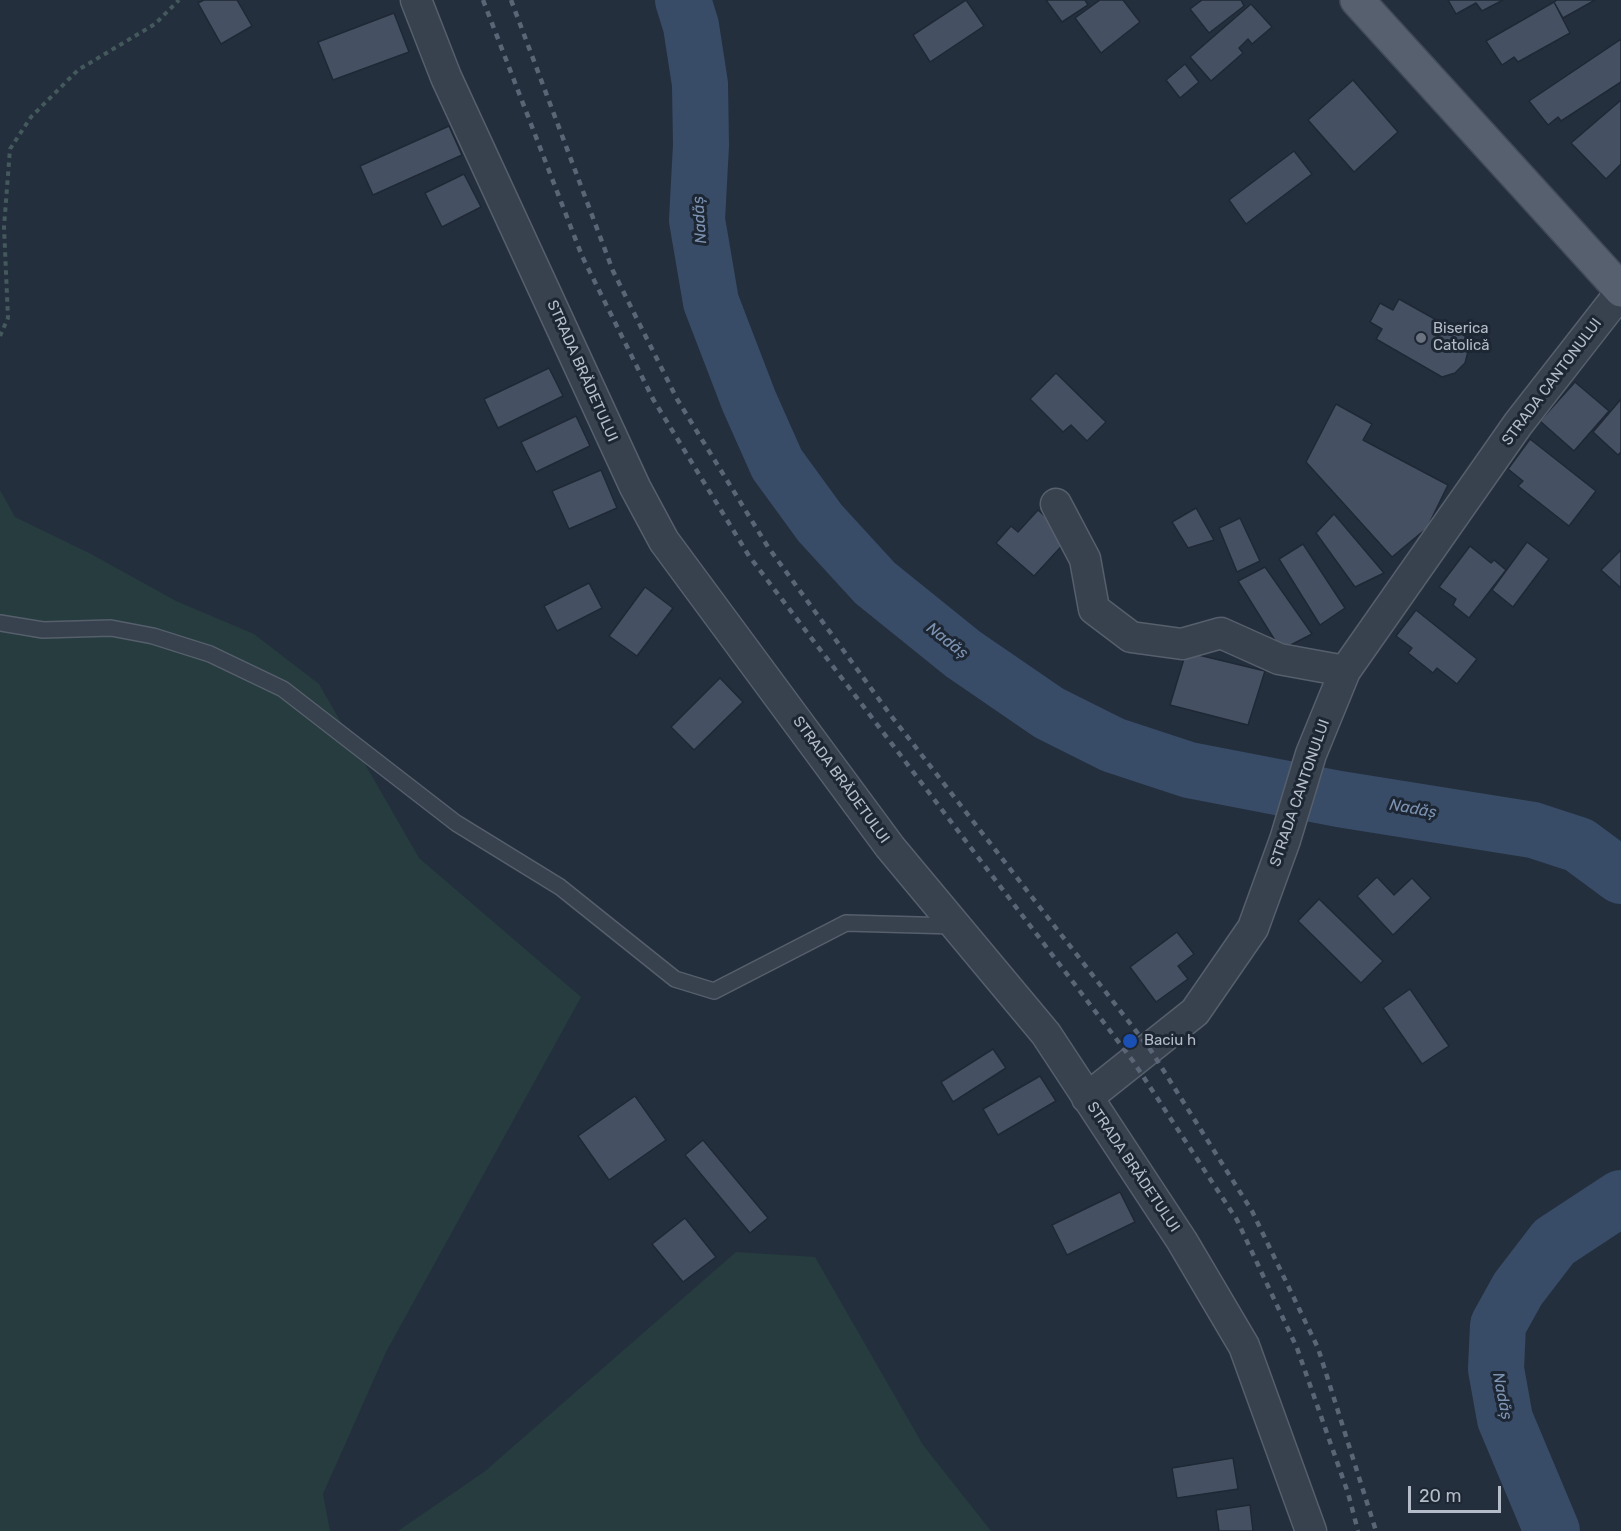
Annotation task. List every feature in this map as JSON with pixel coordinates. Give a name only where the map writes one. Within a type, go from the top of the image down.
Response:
[{"type":"main road","points":[[1357,0],[1621,291]]},
{"type":"street","name":"STRADA BRĂDETULUI","points":[[416,0],[446,77],[635,487],[664,541],[890,847],[1046,1034],[1182,1241],[1244,1346],[1311,1531]]},
{"type":"street","name":"STRADA CANTONULUI","points":[[1087,1098],[1195,1012],[1253,928],[1285,840],[1311,754],[1345,671],[1518,424],[1621,291]]},
{"type":"street","points":[[1056,504],[1085,559],[1094,609],[1131,637],[1182,644],[1221,633],[1279,660],[1345,671]]},
{"type":"lane","points":[[0,624],[43,630],[111,628],[153,636],[210,654],[283,689],[456,823],[560,887],[675,979],[684,982],[714,991],[846,923],[954,926]]},
{"type":"path","points":[[0,336],[8,318],[4,228],[10,149],[31,117],[78,70],[155,24],[179,0]]},
{"type":"green space","points":[[0,490],[15,517],[91,554],[176,601],[254,634],[319,684],[419,858],[581,997],[386,1352],[323,1494],[330,1531],[0,1531]]},
{"type":"green space","points":[[736,1252],[815,1257],[923,1445],[991,1531],[398,1531],[484,1472]]},
{"type":"building","points":[[204,0],[237,0],[252,26],[221,44],[198,3]]},
{"type":"building","points":[[966,0],[984,26],[930,62],[913,35]]},
{"type":"building","points":[[1046,0],[1085,0],[1088,5],[1062,22]]},
{"type":"building","points":[[1100,0],[1123,0],[1140,22],[1101,53],[1075,18]]},
{"type":"building","points":[[1202,0],[1241,0],[1244,6],[1209,33],[1190,9]]},
{"type":"building","points":[[1448,0],[1503,0],[1482,11],[1476,3],[1456,14]]},
{"type":"building","points":[[1557,0],[1595,0],[1563,18],[1554,2]]},
{"type":"building","points":[[1554,2],[1570,33],[1518,62],[1514,57],[1502,65],[1486,41]]},
{"type":"building","points":[[1251,4],[1272,27],[1252,44],[1248,39],[1239,48],[1243,53],[1211,81],[1190,57]]},
{"type":"building","points":[[394,13],[409,52],[333,80],[318,42]]},
{"type":"building","points":[[1621,39],[1621,82],[1561,121],[1558,117],[1548,125],[1529,101]]},
{"type":"building","points":[[1185,64],[1199,82],[1180,98],[1166,80]]},
{"type":"building","points":[[1353,80],[1398,132],[1354,172],[1308,120]]},
{"type":"building","points":[[1621,100],[1621,164],[1606,179],[1571,143]]},
{"type":"building","points":[[449,126],[462,155],[373,195],[360,166]]},
{"type":"building","points":[[1294,151],[1312,174],[1246,224],[1229,200]]},
{"type":"building","points":[[464,174],[481,207],[442,227],[425,193]]},
{"type":"building","name":"Biserica Catolică","points":[[1399,299],[1465,336],[1469,348],[1465,363],[1455,373],[1442,377],[1376,339],[1382,329],[1370,322],[1380,303],[1393,310]]},
{"type":"building","points":[[549,368],[563,396],[498,428],[484,399]]},
{"type":"building","points":[[1056,373],[1106,422],[1087,441],[1071,425],[1063,432],[1030,399]]},
{"type":"building","points":[[1575,382],[1609,411],[1574,451],[1540,421]]},
{"type":"building","points":[[1621,399],[1621,452],[1618,455],[1593,432]]},
{"type":"building","points":[[1336,404],[1372,424],[1363,440],[1448,485],[1427,528],[1392,557],[1306,462]]},
{"type":"building","points":[[576,416],[590,446],[536,472],[521,442]]},
{"type":"building","points":[[1530,439],[1596,491],[1569,526],[1518,486],[1523,481],[1508,469]]},
{"type":"building","points":[[601,470],[617,508],[569,529],[552,491]]},
{"type":"building","points":[[1196,508],[1214,540],[1188,548],[1172,522]]},
{"type":"building","points":[[1038,510],[1069,538],[1034,576],[996,543],[1011,526],[1018,532]]},
{"type":"building","points":[[1334,514],[1384,573],[1355,587],[1316,533]]},
{"type":"building","points":[[1240,518],[1260,561],[1237,572],[1219,528]]},
{"type":"building","points":[[1527,542],[1549,559],[1513,607],[1492,590]]},
{"type":"building","points":[[1303,544],[1345,608],[1320,625],[1279,559]]},
{"type":"building","points":[[1470,546],[1491,563],[1494,560],[1506,570],[1469,618],[1453,605],[1456,599],[1439,587]]},
{"type":"building","points":[[1621,550],[1621,588],[1601,570]]},
{"type":"building","points":[[1265,567],[1312,634],[1281,650],[1238,581]]},
{"type":"building","points":[[589,583],[602,608],[557,631],[544,606]]},
{"type":"building","points":[[645,587],[673,608],[637,656],[609,636]]},
{"type":"building","points":[[1416,610],[1477,659],[1457,684],[1437,668],[1433,673],[1408,653],[1412,648],[1396,636]]},
{"type":"building","points":[[1186,652],[1265,671],[1248,725],[1170,705]]},
{"type":"building","points":[[720,678],[743,702],[694,750],[671,727]]},
{"type":"building","points":[[1377,877],[1394,895],[1412,878],[1431,898],[1393,935],[1357,896]]},
{"type":"building","points":[[1319,899],[1383,961],[1361,983],[1298,921]]},
{"type":"building","points":[[1177,932],[1194,954],[1178,966],[1188,979],[1156,1002],[1130,967]]},
{"type":"building","points":[[1410,989],[1449,1046],[1422,1064],[1383,1008]]},
{"type":"building","points":[[993,1049],[1006,1068],[953,1102],[941,1082]]},
{"type":"building","points":[[1040,1076],[1056,1101],[998,1135],[983,1109]]},
{"type":"building","points":[[635,1096],[666,1140],[609,1180],[578,1136]]},
{"type":"building","points":[[703,1140],[768,1218],[750,1233],[685,1155]]},
{"type":"building","points":[[1120,1192],[1135,1222],[1067,1255],[1052,1225]]},
{"type":"building","points":[[685,1218],[716,1257],[683,1282],[652,1244]]},
{"type":"building","points":[[1233,1458],[1238,1489],[1177,1498],[1172,1468]]},
{"type":"building","points":[[1250,1505],[1253,1531],[1219,1531],[1216,1510]]},
{"type":"waterway","name":"Nadăș","points":[[683,0],[691,26],[700,84],[701,145],[697,220],[711,302],[749,401],[777,464],[820,523],[875,583],[963,654],[1049,713],[1113,745],[1189,770],[1339,799],[1533,830],[1579,845],[1621,876]]},
{"type":"waterway","name":"Nadăș","points":[[1552,1531],[1505,1419],[1496,1369],[1498,1325],[1518,1289],[1554,1242],[1621,1198]]},
{"type":"railway","points":[[483,0],[582,256],[653,399],[749,556],[1133,1061],[1237,1220],[1297,1348],[1348,1493],[1358,1531]]},
{"type":"railway","points":[[511,0],[613,271],[677,399],[768,547],[889,713],[1150,1049],[1252,1211],[1318,1348],[1376,1531]]},
{"type":"place","name":"Biserica Catolică","points":[[1421,338]]},
{"type":"place","name":"Baciu h","points":[[1130,1041]]}]
